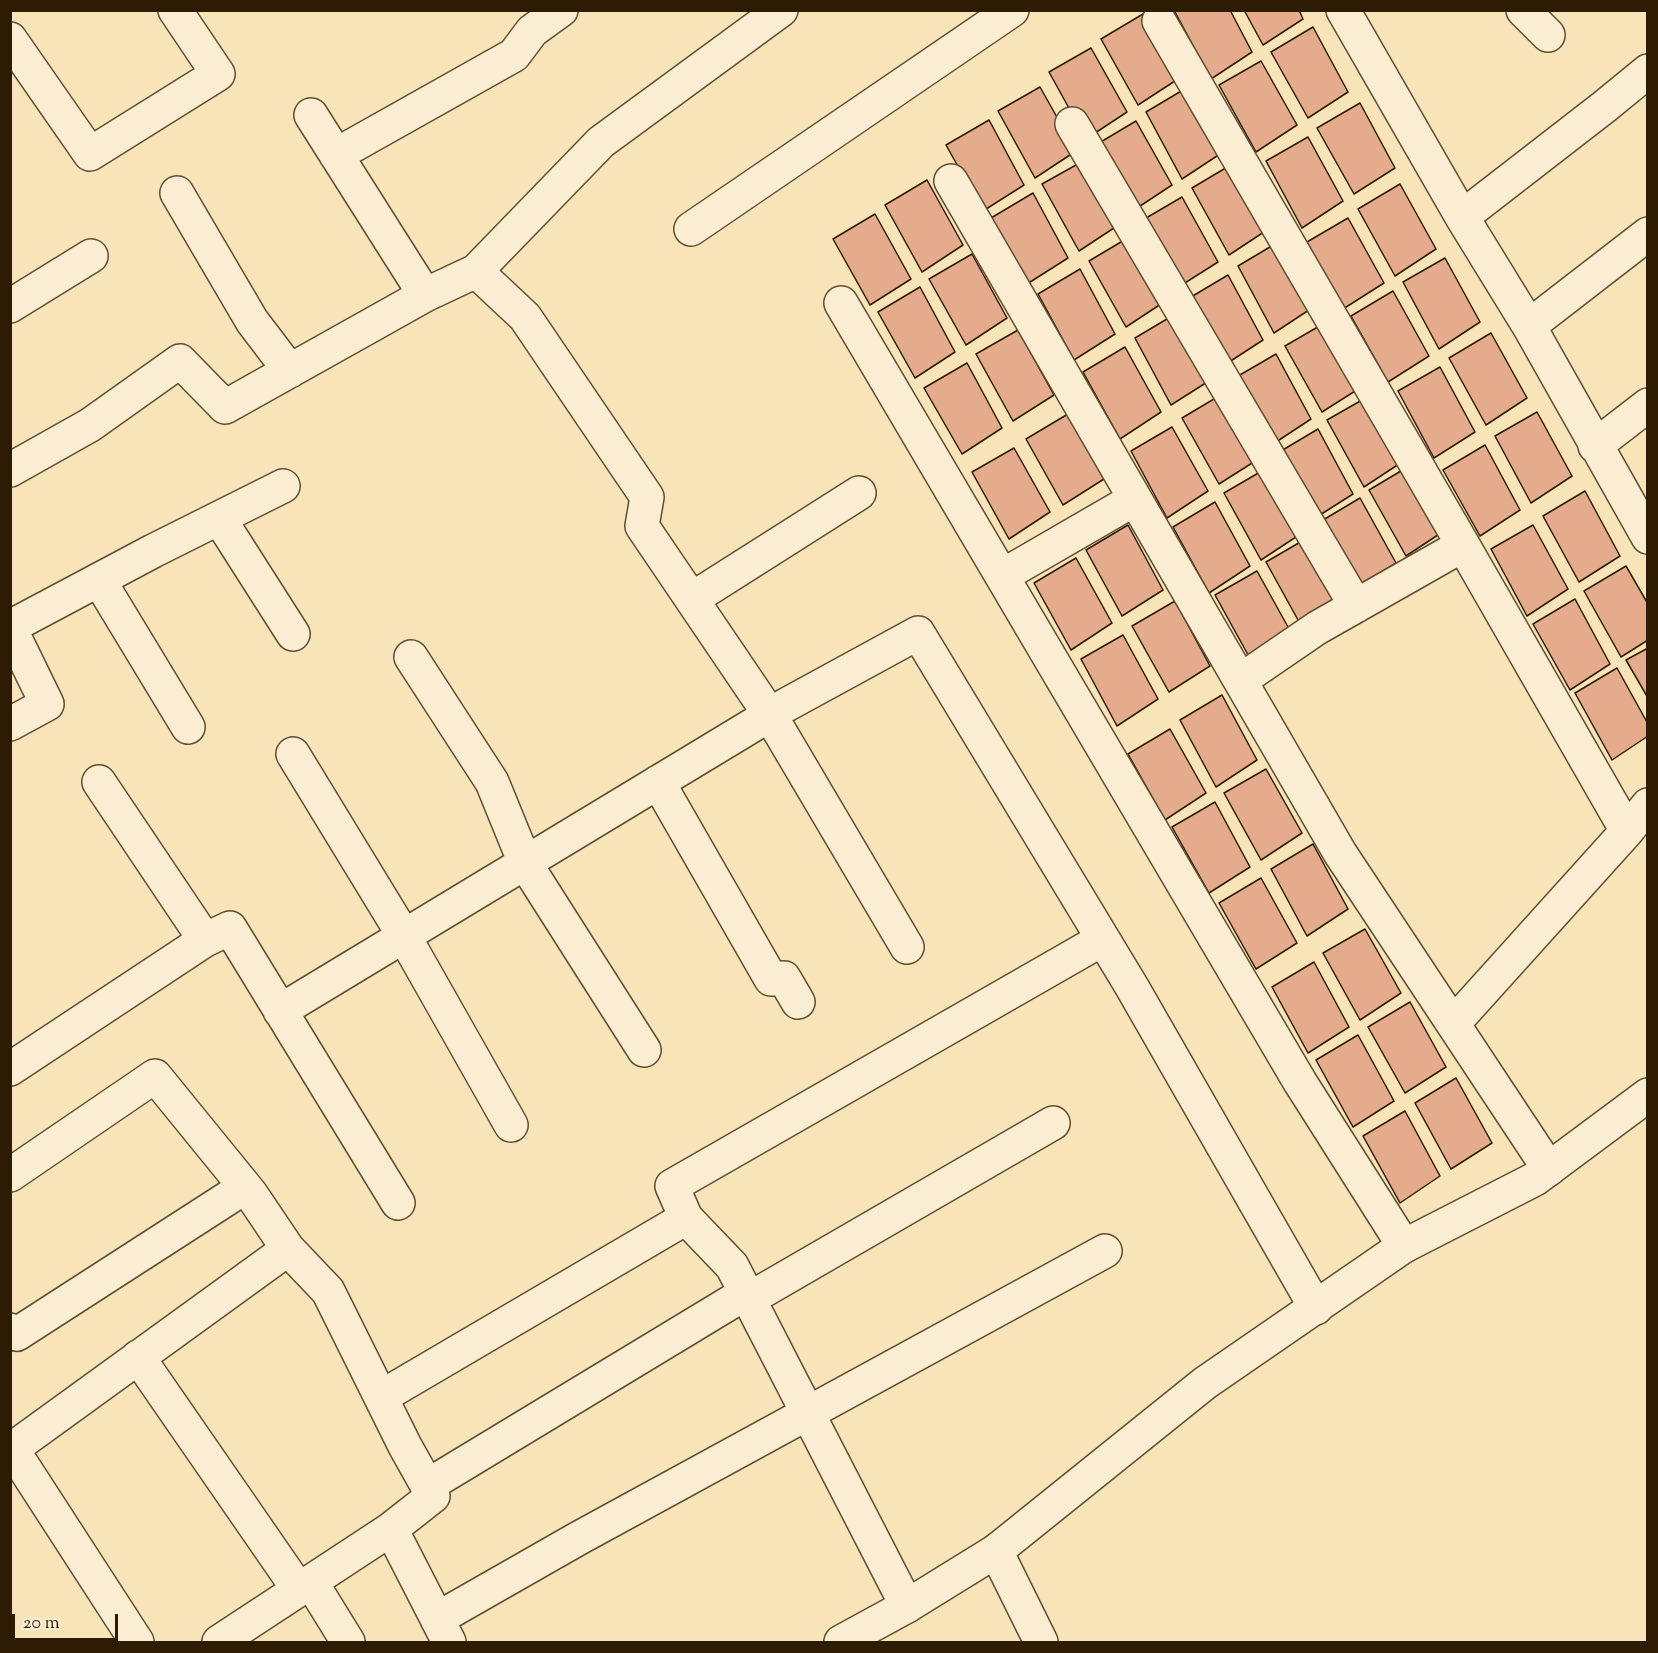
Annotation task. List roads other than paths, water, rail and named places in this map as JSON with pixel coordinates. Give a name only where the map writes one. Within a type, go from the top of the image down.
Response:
[{"type":"street","points":[[10,39],[90,154],[218,74],[175,10]]},
{"type":"street","points":[[336,155],[514,55],[531,31],[561,10]]},
{"type":"street","points":[[10,470],[90,425],[180,361],[225,407],[425,295],[476,271],[601,142],[782,10]]},
{"type":"street","points":[[691,229],[1012,10]]},
{"type":"street","points":[[1343,10],[1462,217],[1529,326],[1647,537]]},
{"type":"street","points":[[1523,10],[1548,35]]},
{"type":"street","points":[[1159,21],[1627,831]]},
{"type":"street","points":[[1462,217],[1647,71]]},
{"type":"street","points":[[311,115],[425,295]]},
{"type":"street","points":[[1072,124],[1356,606]]},
{"type":"street","points":[[951,181],[1340,853],[1549,1169]]},
{"type":"street","points":[[177,193],[252,321],[290,371]]},
{"type":"street","points":[[1529,326],[1647,234]]},
{"type":"street","points":[[10,306],[92,256]]},
{"type":"street","points":[[476,271],[525,317],[646,497],[642,526],[770,715],[907,947]]},
{"type":"street","points":[[841,303],[1300,1082],[1404,1246]]},
{"type":"street","points":[[1595,446],[1647,405]]},
{"type":"street","points":[[10,724],[47,704],[10,628],[283,486]]},
{"type":"street","points":[[692,599],[859,493]]},
{"type":"street","points":[[1002,576],[1135,499]]},
{"type":"street","points":[[219,518],[293,634]]},
{"type":"street","points":[[1241,680],[1317,628],[1463,545]]},
{"type":"street","points":[[99,580],[188,727]]},
{"type":"street","points":[[280,1011],[770,715],[918,633],[1103,939],[1316,1308]]},
{"type":"street","points":[[411,657],[492,782],[525,863],[644,1050]]},
{"type":"street","points":[[293,754],[404,936],[511,1125]]},
{"type":"street","points":[[99,782],[205,940]]},
{"type":"street","points":[[658,782],[771,980],[784,978],[798,1002]]},
{"type":"street","points":[[1453,1024],[1627,831],[1647,805]]},
{"type":"street","points":[[10,1069],[205,940],[230,928],[398,1203]]},
{"type":"street","points":[[907,1606],[732,1266],[686,1218],[672,1186],[1103,939]]},
{"type":"street","points":[[10,1175],[155,1076],[245,1187],[288,1249],[328,1292],[432,1496],[391,1529],[219,1642]]},
{"type":"street","points":[[841,1642],[907,1606],[996,1551],[1205,1383],[1404,1246],[1535,1179],[1647,1095]]},
{"type":"street","points":[[427,1486],[747,1296],[1053,1123]]},
{"type":"street","points":[[10,1330],[17,1334],[245,1187]]},
{"type":"street","points":[[381,1397],[686,1218]]},
{"type":"street","points":[[137,1642],[11,1449],[288,1249]]},
{"type":"street","points":[[391,1529],[443,1631],[579,1538],[1105,1251]]},
{"type":"street","points":[[138,1357],[348,1642]]},
{"type":"street","points":[[996,1551],[1041,1642]]}]
